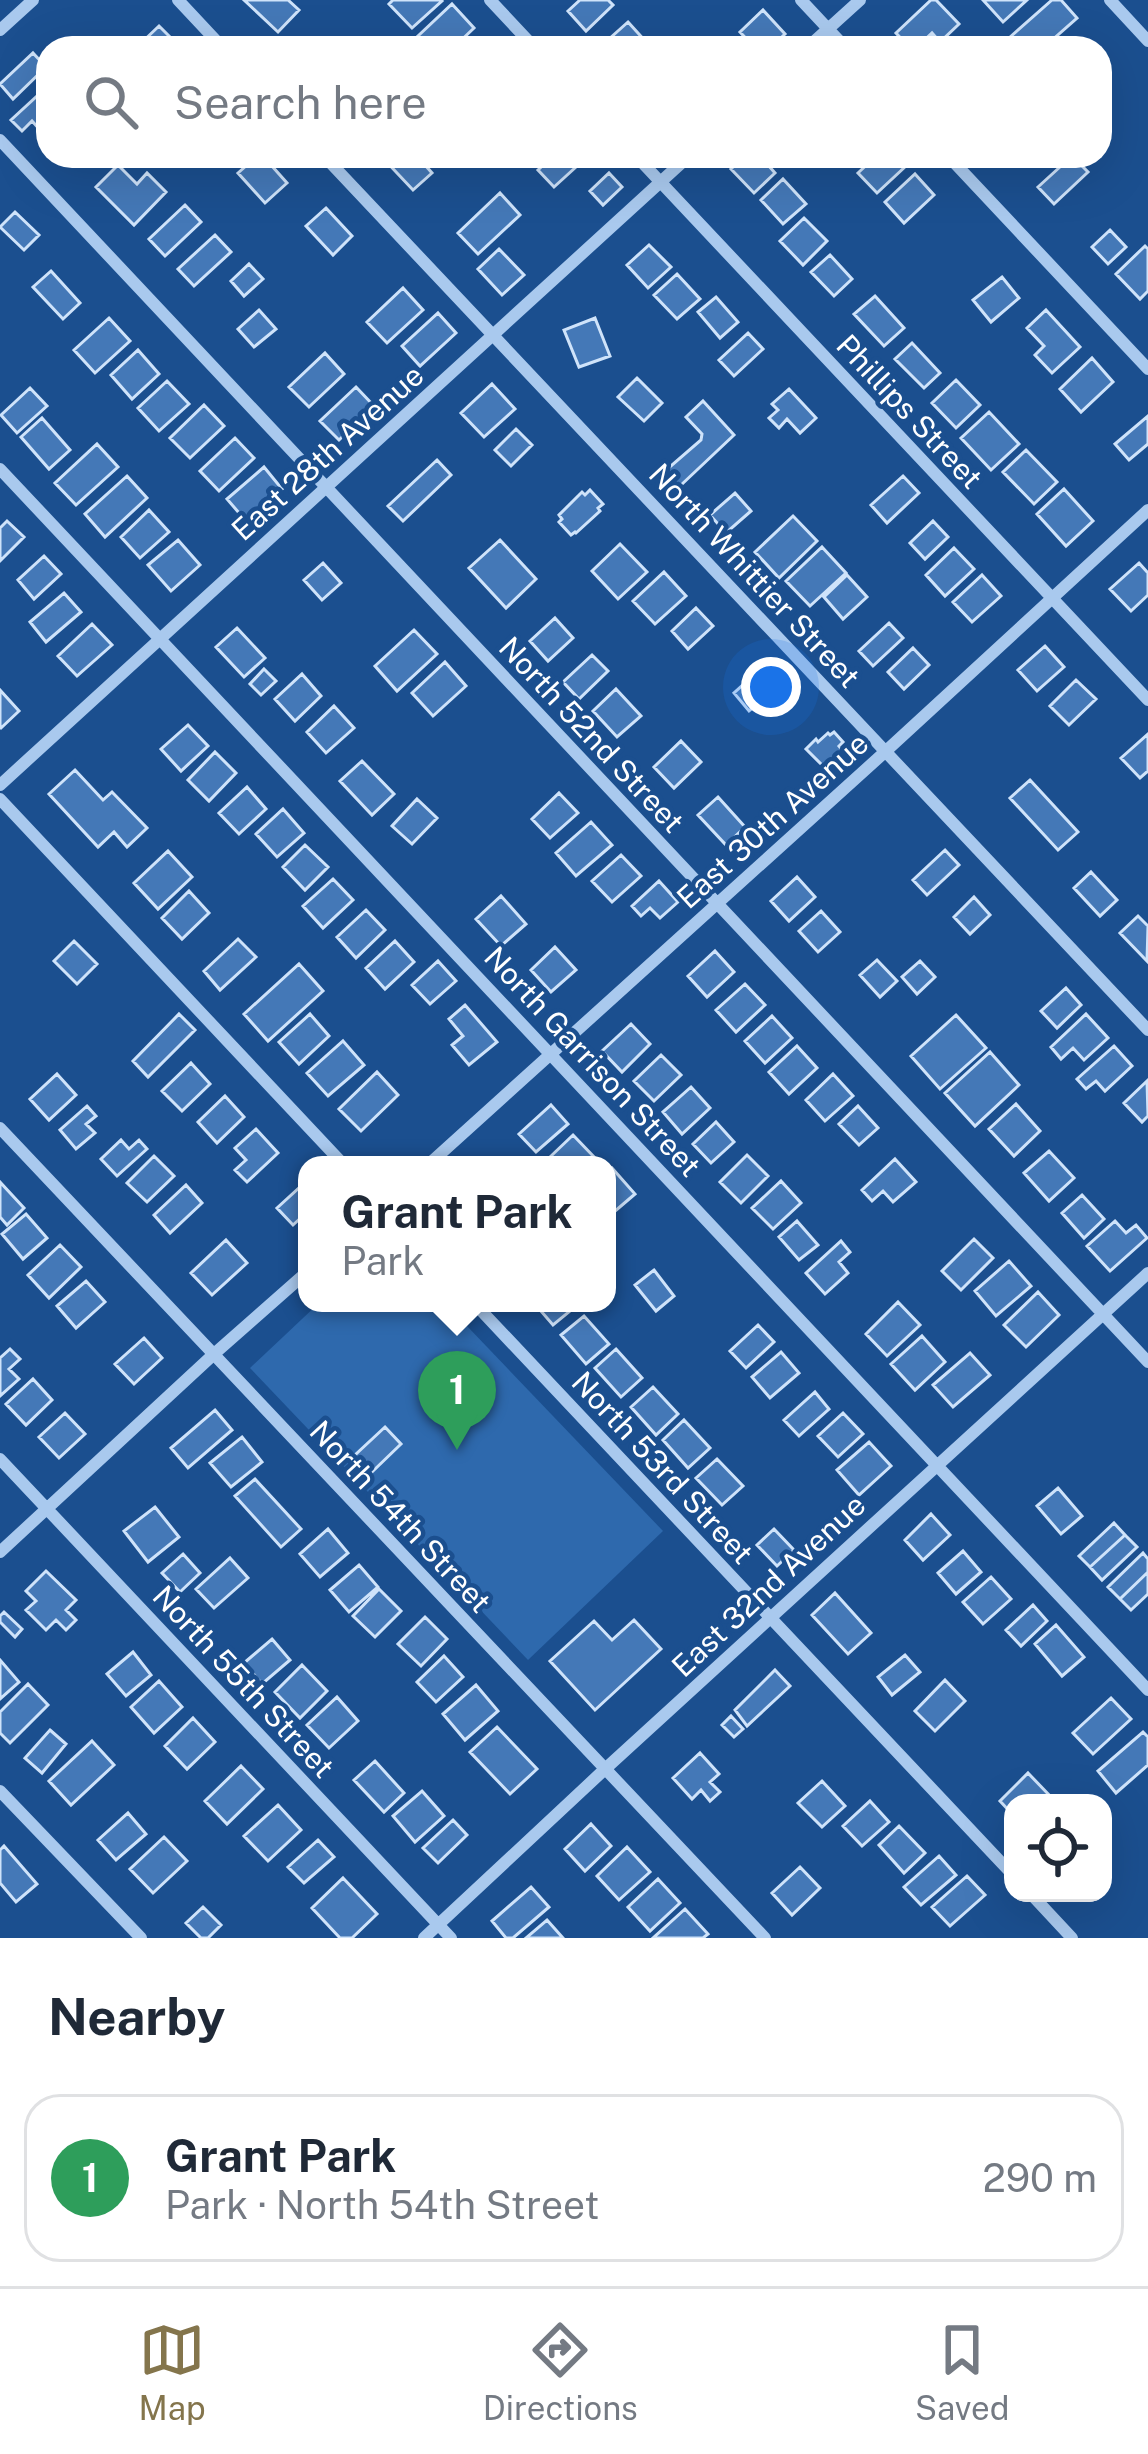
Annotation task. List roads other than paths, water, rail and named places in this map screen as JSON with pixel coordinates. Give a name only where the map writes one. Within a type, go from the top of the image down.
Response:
[{"type":"street","points":[[0,30],[33,0]]},
{"type":"street","points":[[178,0],[212,36]]},
{"type":"street","points":[[490,0],[524,36]]},
{"type":"street","points":[[801,0],[835,36]]},
{"type":"street","points":[[820,36],[860,0]]},
{"type":"street","points":[[1110,0],[1148,40]]},
{"type":"street","name":"North 52nd Street","points":[[0,140],[1148,1362]]},
{"type":"street","name":"North Whittier Street","points":[[335,168],[1148,1030]]},
{"type":"street","name":"Phillips Street","points":[[647,168],[1148,700]]},
{"type":"street","name":"East 28th Avenue","points":[[0,785],[676,168]]},
{"type":"street","points":[[959,168],[1148,369]]},
{"type":"street","name":"North Garrison Street","points":[[0,469],[1148,1690]]},
{"type":"street","name":"East 30th Avenue","points":[[438,1156],[1148,510]]},
{"type":"street","points":[[0,799],[336,1156]]},
{"type":"street","name":"North 54th Street","points":[[0,1128],[765,1938]]},
{"type":"street","name":"East 32nd Avenue","points":[[424,1938],[1148,1274]]},
{"type":"street","points":[[0,1552],[298,1280]]},
{"type":"street","name":"North 53rd Street","points":[[482,1312],[1004,1865]]},
{"type":"street","name":"North 55th Street","points":[[0,1459],[451,1938]]},
{"type":"street","points":[[0,1791],[141,1938]]},
{"type":"street","points":[[1038,1902],[1072,1938]]},
{"type":"place","name":"Grant Park","points":[[457,1450]]}]
